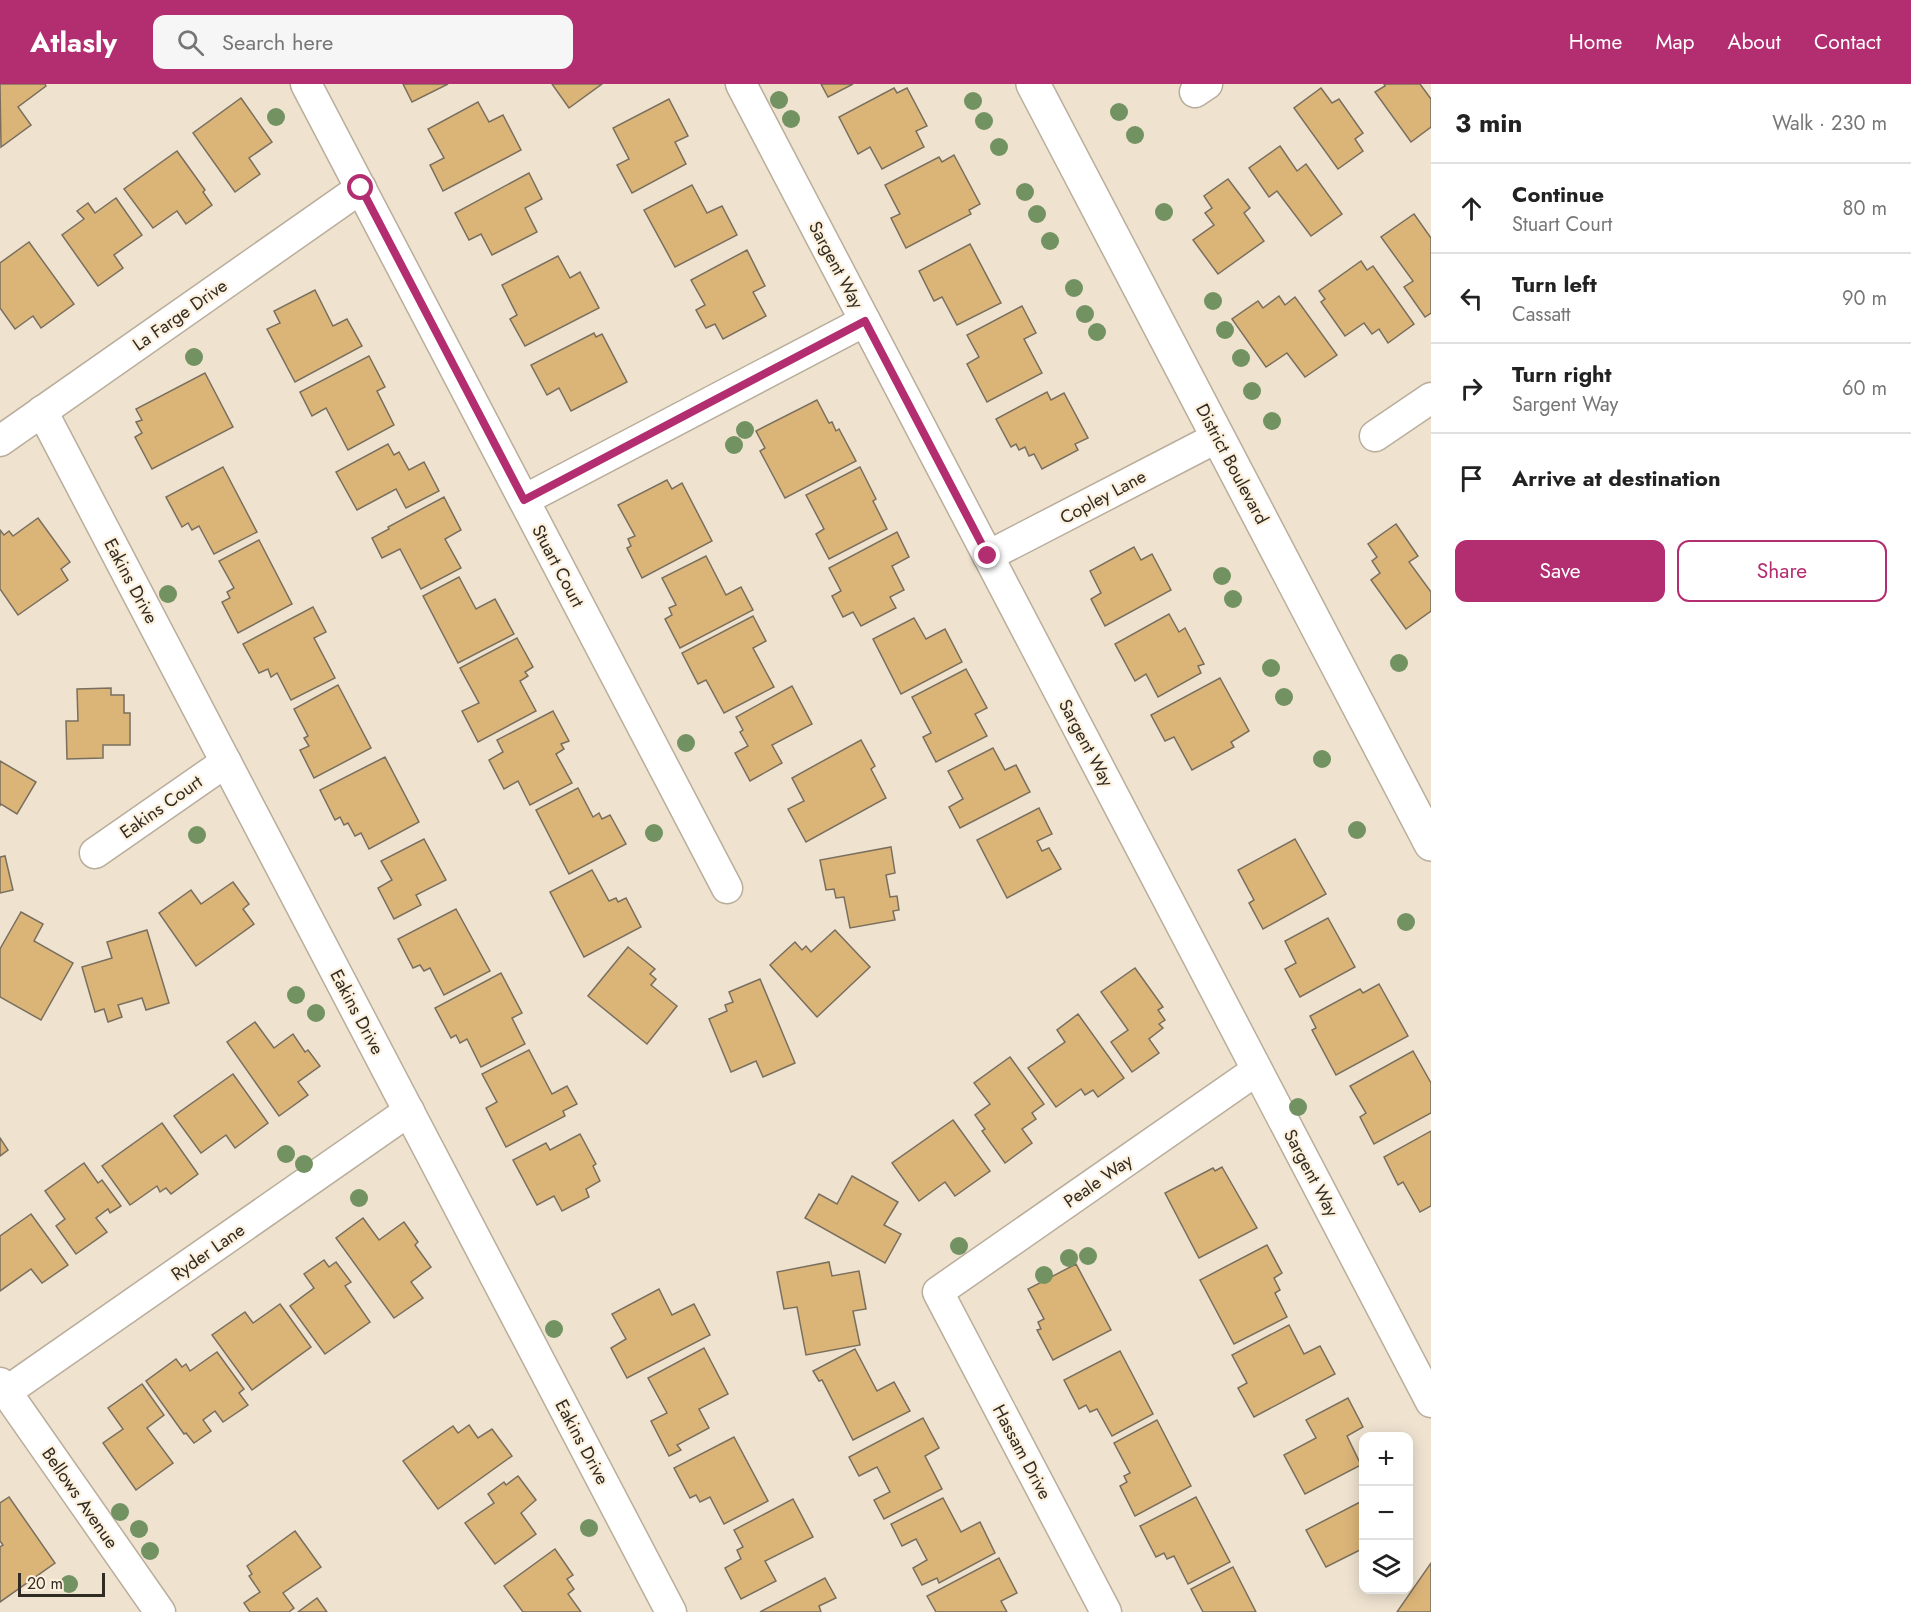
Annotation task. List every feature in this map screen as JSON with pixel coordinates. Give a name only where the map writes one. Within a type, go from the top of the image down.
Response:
[{"type":"street","name":"Stuart Court","points":[[306,84],[727,888]]},
{"type":"street","name":"Sargent Way","points":[[741,84],[1431,1402]]},
{"type":"street","name":"District Boulevard","points":[[1033,84],[1431,844]]},
{"type":"street","name":"La Farge Drive","points":[[0,441],[361,188]]},
{"type":"street","points":[[524,500],[865,321]]},
{"type":"street","points":[[1375,436],[1431,398]]},
{"type":"street","name":"Eakins Drive","points":[[42,411],[671,1612]]},
{"type":"street","name":"Copley Lane","points":[[988,556],[1218,436]]},
{"type":"street","name":"Eakins Court","points":[[95,853],[226,762]]},
{"type":"street","name":"Peale Way","points":[[938,1292],[1257,1070]]},
{"type":"street","name":"Ryder Lane","points":[[3,1388],[409,1111]]},
{"type":"street","name":"Hassam Drive","points":[[938,1292],[1106,1612]]},
{"type":"street","name":"Bellows Avenue","points":[[3,1388],[160,1612]]},
{"type":"building","points":[[0,84],[45,84],[46,86],[18,107],[31,125],[1,147]]},
{"type":"building","points":[[403,84],[448,84],[412,102]]},
{"type":"building","points":[[552,84],[602,84],[569,108]]},
{"type":"building","points":[[821,84],[853,84],[828,97]]},
{"type":"building","points":[[1384,84],[1420,84],[1431,99],[1431,127],[1411,142],[1375,92],[1385,86]]},
{"type":"building","points":[[894,88],[897,93],[907,88],[927,126],[916,131],[924,147],[882,169],[870,147],[858,154],[839,117]]},
{"type":"building","points":[[1321,88],[1332,103],[1339,99],[1363,133],[1355,139],[1363,151],[1338,169],[1294,108]]},
{"type":"building","points":[[241,98],[272,142],[249,158],[260,174],[235,192],[193,133]]},
{"type":"building","points":[[669,99],[688,136],[675,142],[686,164],[632,193],[617,165],[629,159],[613,128]]},
{"type":"building","points":[[478,102],[489,122],[503,115],[521,150],[443,191],[430,165],[444,158],[428,129]]},
{"type":"building","points":[[1280,146],[1297,171],[1306,164],[1342,214],[1311,236],[1277,191],[1269,197],[1249,168]]},
{"type":"building","points":[[177,151],[205,190],[203,192],[212,205],[186,224],[177,211],[153,228],[124,189]]},
{"type":"building","points":[[954,155],[980,204],[969,210],[971,214],[906,248],[891,218],[900,214],[885,185],[939,157],[942,162]]},
{"type":"building","points":[[529,173],[542,199],[525,208],[537,232],[492,255],[481,234],[469,240],[455,213]]},
{"type":"building","points":[[1228,179],[1250,208],[1244,213],[1264,241],[1218,274],[1193,240],[1214,225],[1205,213],[1212,208],[1204,196]]},
{"type":"building","points":[[692,185],[707,213],[722,206],[737,235],[675,267],[644,210]]},
{"type":"building","points":[[116,198],[142,235],[114,255],[123,268],[98,286],[62,235],[84,219],[77,211],[88,203],[95,213]]},
{"type":"building","points":[[1414,214],[1431,238],[1431,313],[1425,317],[1404,287],[1413,281],[1381,237]]},
{"type":"building","points":[[29,242],[74,304],[41,328],[33,316],[15,329],[0,308],[0,263]]},
{"type":"building","points":[[970,244],[1001,303],[957,325],[942,297],[934,301],[919,271]]},
{"type":"building","points":[[747,250],[765,286],[753,292],[766,316],[723,339],[715,324],[706,328],[696,310],[705,305],[691,280]]},
{"type":"building","points":[[558,256],[570,278],[580,272],[599,308],[525,346],[510,319],[517,315],[502,285]]},
{"type":"building","points":[[1361,261],[1367,270],[1373,266],[1414,324],[1388,343],[1379,329],[1372,334],[1364,323],[1345,336],[1321,302],[1325,299],[1319,291]]},
{"type":"building","points":[[315,290],[333,326],[347,319],[362,346],[295,382],[267,329],[280,323],[274,311]]},
{"type":"building","points":[[1279,296],[1285,305],[1295,297],[1337,355],[1305,377],[1287,353],[1266,367],[1232,319],[1258,301],[1263,308]]},
{"type":"building","points":[[1022,306],[1036,333],[1024,339],[1042,373],[987,402],[967,364],[979,357],[967,335]]},
{"type":"building","points":[[594,333],[596,337],[602,334],[627,382],[571,411],[559,388],[547,395],[531,365]]},
{"type":"building","points":[[369,356],[385,387],[377,391],[394,425],[348,450],[326,408],[312,416],[300,392]]},
{"type":"building","points":[[205,373],[233,427],[152,469],[135,437],[142,433],[136,422],[142,420],[136,409]]},
{"type":"building","points":[[1047,392],[1051,400],[1064,393],[1088,438],[1075,444],[1078,450],[1042,469],[1034,454],[1029,456],[1025,447],[1019,450],[1016,444],[1011,447],[996,419]]},
{"type":"building","points":[[817,400],[829,423],[832,422],[836,431],[839,429],[856,461],[785,498],[760,451],[765,448],[756,431]]},
{"type":"building","points":[[388,444],[394,455],[399,452],[409,470],[424,462],[439,491],[406,508],[396,489],[357,510],[336,472]]},
{"type":"building","points":[[223,467],[257,532],[214,554],[199,526],[192,530],[188,523],[182,527],[166,497]]},
{"type":"building","points":[[860,467],[876,499],[873,501],[887,529],[829,559],[816,534],[824,529],[806,495]]},
{"type":"building","points":[[667,480],[672,489],[682,483],[712,541],[642,578],[627,548],[631,546],[628,539],[635,536],[618,505]]},
{"type":"building","points":[[444,497],[461,530],[445,539],[461,568],[421,589],[400,549],[382,558],[372,538]]},
{"type":"building","points":[[38,518],[70,562],[61,569],[68,580],[18,615],[0,589],[0,530],[4,535],[9,531],[13,536]]},
{"type":"building","points":[[1396,524],[1418,556],[1409,562],[1431,592],[1431,611],[1406,629],[1371,580],[1380,573],[1372,561],[1377,557],[1368,544]]},
{"type":"building","points":[[897,532],[909,557],[892,566],[904,590],[890,597],[896,608],[861,626],[853,612],[843,617],[832,596],[841,591],[829,568]]},
{"type":"building","points":[[259,540],[292,604],[238,633],[222,602],[230,598],[227,592],[234,588],[219,561]]},
{"type":"building","points":[[1134,547],[1141,560],[1152,554],[1171,590],[1105,626],[1091,599],[1101,593],[1090,571]]},
{"type":"building","points":[[706,556],[726,595],[741,587],[753,610],[680,648],[665,619],[672,615],[669,608],[676,605],[662,578]]},
{"type":"building","points":[[459,577],[476,609],[495,599],[514,634],[458,663],[423,596]]},
{"type":"building","points":[[313,607],[326,632],[314,638],[335,678],[291,700],[277,673],[271,677],[268,669],[259,673],[243,644]]},
{"type":"building","points":[[1169,614],[1179,632],[1185,628],[1204,664],[1198,666],[1201,673],[1158,697],[1146,674],[1135,681],[1115,644]]},
{"type":"building","points":[[753,616],[766,641],[753,648],[774,687],[724,713],[706,680],[698,684],[682,653]]},
{"type":"building","points":[[914,618],[926,639],[945,629],[962,662],[901,694],[873,639]]},
{"type":"building","points":[[517,638],[533,667],[525,672],[528,676],[520,681],[536,711],[478,742],[462,711],[479,703],[460,668]]},
{"type":"building","points":[[966,669],[987,708],[975,714],[987,736],[936,762],[923,737],[931,733],[912,697]]},
{"type":"building","points":[[1220,678],[1249,731],[1231,742],[1234,747],[1192,770],[1174,737],[1165,741],[1151,715]]},
{"type":"building","points":[[338,685],[371,748],[314,778],[300,750],[309,746],[304,738],[308,736],[294,709]]},
{"type":"building","points":[[792,686],[812,724],[772,745],[782,763],[750,781],[735,753],[748,746],[740,732],[743,730],[736,717]]},
{"type":"building","points":[[111,688],[111,695],[124,695],[124,713],[130,713],[130,745],[103,745],[103,758],[67,759],[66,721],[78,721],[77,689]]},
{"type":"building","points":[[553,711],[569,741],[561,744],[564,749],[556,754],[572,783],[530,805],[518,781],[504,789],[489,760],[503,752],[497,740]]},
{"type":"building","points":[[861,740],[875,766],[871,769],[886,798],[806,842],[788,809],[804,801],[792,778]]},
{"type":"building","points":[[993,748],[1005,770],[1016,765],[1030,792],[960,828],[949,807],[963,799],[948,771]]},
{"type":"building","points":[[385,757],[419,822],[369,849],[361,833],[355,836],[348,823],[344,825],[340,817],[335,820],[320,790]]},
{"type":"building","points":[[0,761],[36,782],[17,814],[1,804],[0,806]]},
{"type":"building","points":[[578,788],[593,817],[599,813],[602,819],[610,815],[626,844],[569,874],[536,810]]},
{"type":"building","points":[[1039,808],[1052,834],[1037,841],[1042,851],[1049,848],[1061,869],[1007,898],[977,840]]},
{"type":"building","points":[[424,839],[446,880],[416,895],[421,905],[394,919],[378,888],[392,880],[381,861]]},
{"type":"building","points":[[1295,839],[1326,894],[1263,929],[1249,903],[1254,900],[1238,870]]},
{"type":"building","points":[[891,847],[895,873],[886,875],[890,897],[897,896],[899,910],[893,911],[895,920],[850,928],[844,897],[836,898],[834,889],[826,890],[820,860]]},
{"type":"building","points":[[5,856],[13,890],[0,893],[0,857]]},
{"type":"building","points":[[592,870],[609,901],[616,898],[618,902],[626,898],[641,927],[584,957],[550,892]]},
{"type":"building","points":[[233,882],[249,904],[243,909],[254,924],[196,966],[159,913],[191,890],[201,904]]},
{"type":"building","points":[[456,909],[490,971],[444,995],[430,968],[424,971],[420,965],[413,968],[398,939]]},
{"type":"building","points":[[21,912],[43,924],[34,941],[73,963],[41,1020],[0,997],[0,949]]},
{"type":"building","points":[[1328,918],[1355,967],[1300,997],[1285,969],[1296,963],[1285,941]]},
{"type":"building","points":[[147,930],[169,1003],[146,1010],[142,998],[118,1005],[122,1017],[108,1022],[104,1009],[95,1012],[82,967],[112,958],[107,942]]},
{"type":"building","points":[[835,930],[870,967],[817,1017],[770,965],[795,942],[802,950],[806,946],[811,952]]},
{"type":"building","points":[[628,947],[655,969],[650,974],[656,979],[651,985],[677,1006],[647,1044],[588,996]]},
{"type":"building","points":[[1135,968],[1163,1007],[1158,1010],[1165,1020],[1159,1024],[1163,1028],[1149,1039],[1159,1053],[1132,1072],[1111,1042],[1128,1030],[1101,992]]},
{"type":"building","points":[[501,973],[522,1013],[512,1018],[525,1044],[481,1067],[467,1039],[460,1043],[456,1035],[451,1038],[435,1008]]},
{"type":"building","points":[[760,979],[795,1063],[763,1077],[756,1061],[731,1072],[709,1019],[727,1011],[725,1005],[733,1002],[729,992]]},
{"type":"building","points":[[1379,984],[1408,1036],[1336,1075],[1312,1030],[1316,1028],[1310,1016],[1360,989],[1363,993]]},
{"type":"building","points":[[1078,1014],[1124,1078],[1098,1097],[1093,1090],[1085,1095],[1081,1089],[1056,1107],[1028,1068],[1065,1042],[1057,1030]]},
{"type":"building","points":[[255,1022],[274,1048],[293,1034],[305,1052],[308,1050],[320,1066],[298,1082],[308,1095],[279,1116],[227,1042]]},
{"type":"building","points":[[529,1050],[552,1094],[567,1086],[577,1104],[563,1111],[565,1116],[506,1147],[486,1108],[497,1102],[482,1074]]},
{"type":"building","points":[[1413,1051],[1431,1083],[1431,1113],[1374,1144],[1360,1117],[1366,1113],[1350,1086]]},
{"type":"building","points":[[1010,1057],[1044,1104],[1032,1113],[1036,1119],[1022,1129],[1032,1143],[1005,1163],[982,1131],[985,1129],[975,1115],[990,1104],[974,1083]]},
{"type":"building","points":[[233,1074],[268,1123],[235,1148],[226,1135],[201,1153],[174,1116]]},
{"type":"building","points":[[953,1120],[990,1171],[955,1196],[945,1182],[919,1201],[892,1163]]},
{"type":"building","points":[[162,1123],[198,1174],[171,1194],[166,1188],[160,1192],[157,1186],[130,1205],[102,1166]]},
{"type":"building","points":[[1431,1131],[1431,1206],[1420,1212],[1403,1182],[1398,1185],[1384,1157]]},
{"type":"building","points":[[580,1134],[596,1164],[593,1166],[600,1181],[586,1189],[589,1197],[562,1211],[554,1196],[537,1205],[513,1160],[546,1143],[550,1150]]},
{"type":"building","points":[[0,1138],[8,1150],[0,1156]]},
{"type":"building","points":[[84,1163],[98,1183],[102,1180],[121,1206],[110,1213],[108,1209],[96,1218],[107,1232],[76,1254],[56,1226],[65,1219],[45,1191]]},
{"type":"building","points":[[1222,1167],[1257,1228],[1199,1258],[1165,1193],[1213,1168],[1215,1171]]},
{"type":"building","points":[[852,1176],[898,1202],[884,1225],[901,1234],[885,1263],[805,1218],[819,1194],[837,1204]]},
{"type":"building","points":[[31,1214],[68,1265],[42,1283],[31,1269],[0,1291],[0,1236]]},
{"type":"building","points":[[363,1218],[379,1240],[404,1222],[418,1242],[415,1245],[431,1267],[411,1282],[423,1298],[394,1318],[336,1238]]},
{"type":"building","points":[[1267,1245],[1282,1273],[1274,1278],[1280,1290],[1275,1293],[1287,1317],[1234,1344],[1200,1280]]},
{"type":"building","points":[[324,1260],[329,1267],[336,1262],[351,1282],[345,1286],[370,1322],[325,1354],[290,1306],[314,1288],[304,1274]]},
{"type":"building","points":[[829,1262],[832,1276],[859,1271],[866,1309],[853,1311],[860,1345],[806,1355],[797,1307],[784,1309],[777,1272]]},
{"type":"building","points":[[1076,1264],[1111,1330],[1053,1360],[1037,1330],[1041,1329],[1038,1322],[1044,1319],[1028,1289]]},
{"type":"building","points":[[659,1289],[672,1315],[694,1304],[710,1335],[627,1378],[611,1348],[626,1339],[612,1314]]},
{"type":"building","points":[[280,1304],[311,1347],[252,1390],[212,1335],[245,1312],[253,1323]]},
{"type":"building","points":[[1289,1325],[1304,1354],[1320,1346],[1335,1374],[1254,1417],[1238,1388],[1247,1383],[1232,1355]]},
{"type":"building","points":[[704,1348],[728,1394],[699,1409],[709,1428],[677,1445],[681,1450],[669,1456],[651,1421],[667,1413],[648,1378]]},
{"type":"building","points":[[855,1349],[877,1391],[894,1382],[910,1411],[853,1440],[822,1380],[819,1381],[813,1371]]},
{"type":"building","points":[[1120,1351],[1153,1414],[1112,1436],[1097,1409],[1090,1412],[1086,1405],[1079,1409],[1064,1380]]},
{"type":"building","points":[[217,1352],[244,1389],[239,1393],[248,1405],[223,1422],[215,1411],[203,1420],[211,1431],[194,1443],[186,1433],[184,1434],[146,1381],[176,1359],[182,1367],[186,1364],[190,1371]]},
{"type":"building","points":[[142,1384],[164,1415],[147,1428],[173,1463],[136,1490],[103,1443],[123,1429],[108,1408]]},
{"type":"building","points":[[1348,1398],[1363,1427],[1347,1436],[1359,1461],[1359,1466],[1305,1494],[1284,1455],[1316,1438],[1306,1420]]},
{"type":"building","points":[[923,1418],[939,1448],[925,1456],[942,1489],[884,1519],[874,1500],[890,1492],[877,1467],[859,1476],[849,1457]]},
{"type":"building","points":[[1157,1420],[1191,1486],[1135,1516],[1120,1486],[1127,1482],[1124,1476],[1130,1473],[1114,1443]]},
{"type":"building","points":[[469,1425],[478,1438],[492,1429],[512,1456],[438,1509],[403,1461],[453,1426],[458,1433]]},
{"type":"building","points":[[734,1437],[768,1501],[724,1524],[710,1497],[700,1502],[696,1495],[690,1498],[674,1468]]},
{"type":"building","points":[[518,1476],[536,1500],[521,1513],[536,1534],[495,1564],[465,1523],[494,1503],[488,1494],[504,1482],[506,1485]]},
{"type":"building","points":[[9,1497],[55,1563],[0,1602],[0,1547],[3,1545],[0,1541],[0,1503]]},
{"type":"building","points":[[1196,1497],[1230,1562],[1188,1584],[1174,1556],[1167,1559],[1164,1553],[1156,1557],[1140,1526]]},
{"type":"building","points":[[943,1498],[961,1532],[980,1522],[995,1553],[939,1583],[937,1578],[922,1585],[913,1568],[927,1560],[916,1539],[902,1546],[891,1524]]},
{"type":"building","points":[[793,1499],[813,1537],[765,1561],[776,1581],[741,1599],[725,1568],[741,1559],[737,1550],[743,1547],[734,1530]]},
{"type":"building","points":[[1359,1503],[1359,1550],[1326,1567],[1306,1530]]},
{"type":"building","points":[[295,1531],[321,1567],[283,1593],[294,1608],[289,1612],[250,1612],[244,1603],[260,1592],[249,1576],[252,1574],[247,1566]]},
{"type":"building","points":[[555,1549],[573,1575],[567,1579],[574,1589],[568,1594],[581,1612],[523,1612],[504,1586]]},
{"type":"building","points":[[999,1558],[1017,1593],[1001,1601],[1007,1612],[936,1612],[927,1596]]},
{"type":"building","points":[[1431,1563],[1431,1612],[1397,1612],[1409,1594],[1413,1594],[1413,1589]]},
{"type":"building","points":[[1233,1567],[1256,1612],[1203,1612],[1191,1589]]},
{"type":"building","points":[[825,1578],[836,1598],[819,1606],[821,1612],[760,1612]]},
{"type":"building","points":[[317,1598],[327,1612],[298,1612]]},
{"type":"route","points":[[361,188],[524,500],[865,321],[988,556]]}]
